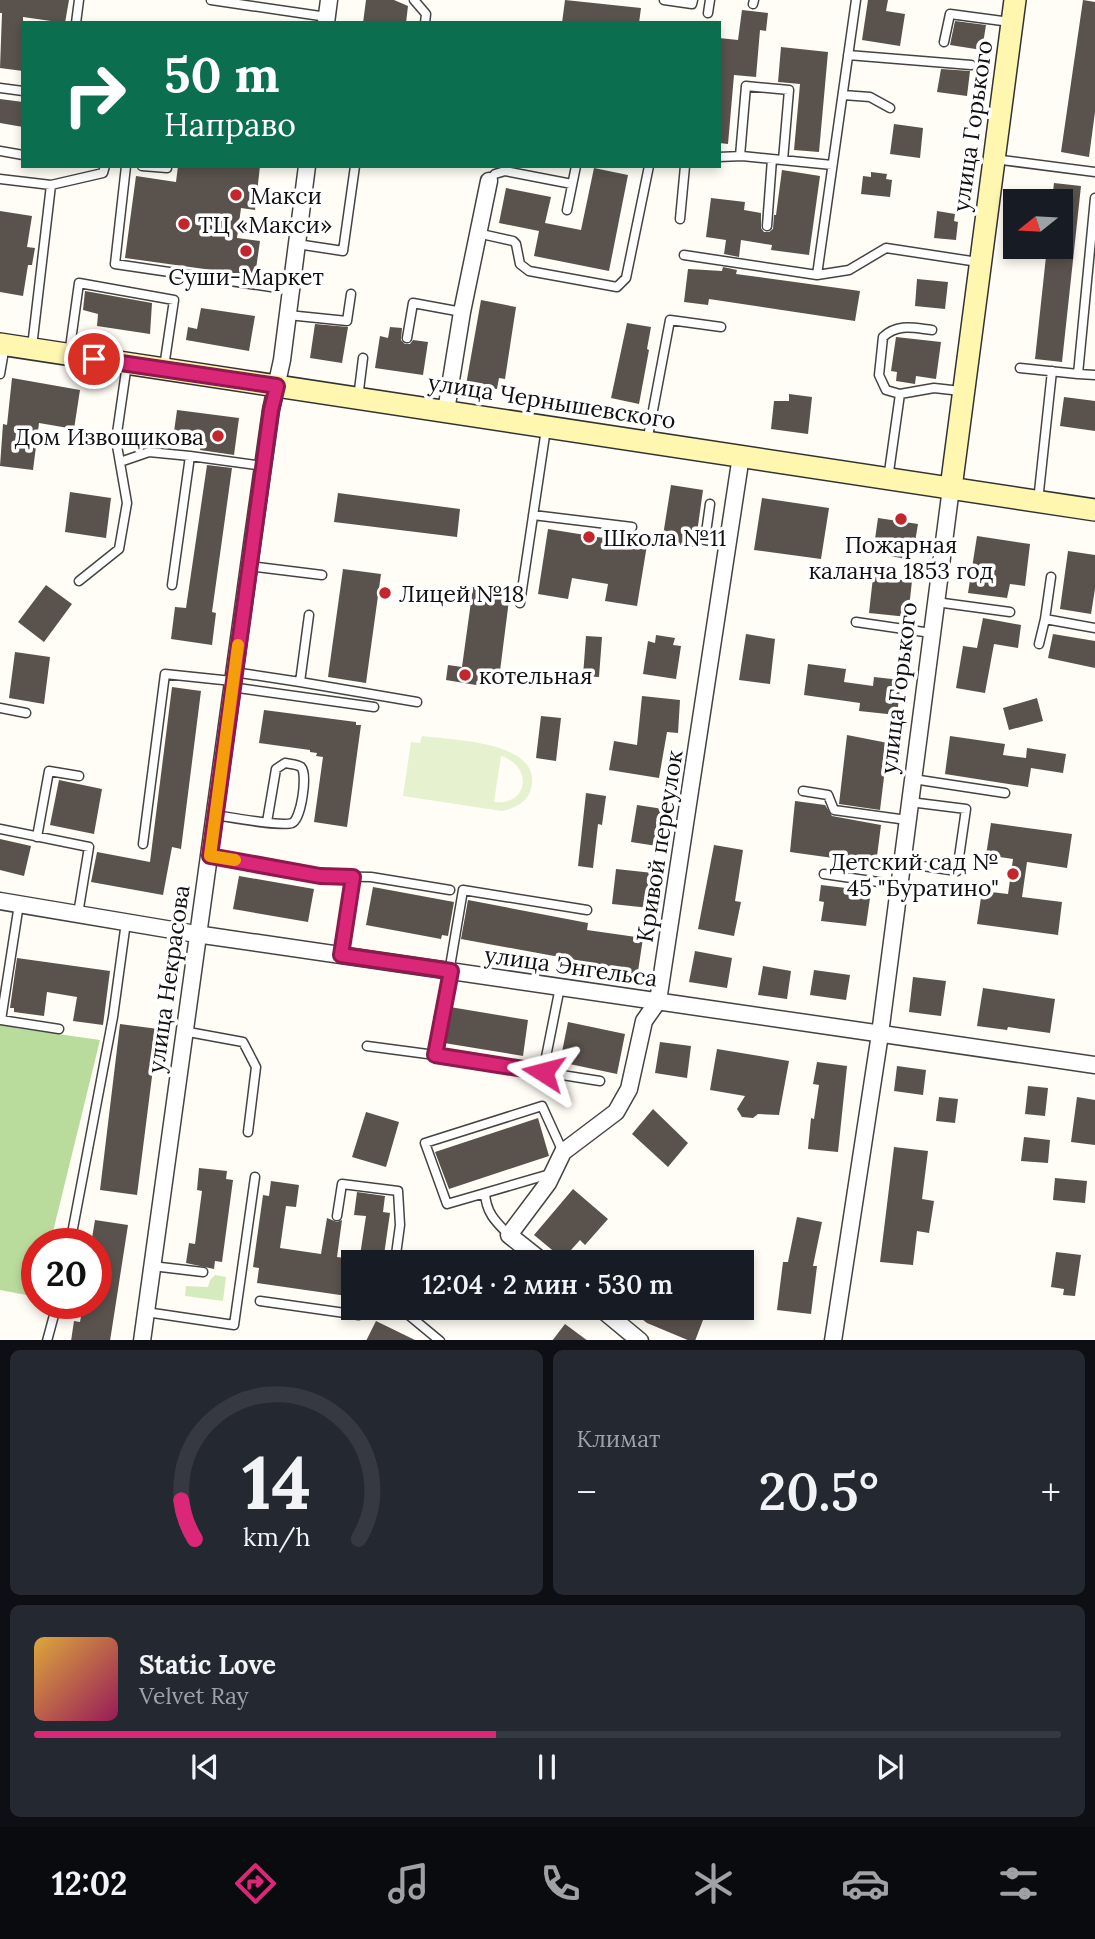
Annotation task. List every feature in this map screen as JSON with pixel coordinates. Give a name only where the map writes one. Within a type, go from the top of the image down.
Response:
[{"type":"main road","name":"улица Горького","points":[[951,488],[1016,0]]},
{"type":"main road","name":"улица Чернышевского","points":[[2,344],[1095,510]]},
{"type":"street","points":[[326,20],[329,0]]},
{"type":"street","name":"улица Некрасова","points":[[142,1340],[196,934],[210,856],[307,168]]},
{"type":"street","points":[[446,411],[462,312],[489,181]]},
{"type":"street","name":"Кривой переулок","points":[[509,1235],[548,1183],[563,1152],[616,1112],[629,1089],[644,1021],[658,1001],[741,456]]},
{"type":"street","name":"улица Горького","points":[[833,1340],[880,1034],[951,488]]},
{"type":"street","name":"улица Энгельса","points":[[0,901],[196,934],[1095,1065]]},
{"type":"street","points":[[509,1235],[528,1250]]},
{"type":"street","points":[[615,1320],[640,1340]]},
{"type":"lane","points":[[76,21],[79,0]]},
{"type":"lane","points":[[211,0],[326,20]]},
{"type":"lane","points":[[414,0],[426,14],[425,21]]},
{"type":"lane","points":[[664,0],[692,4],[693,0]]},
{"type":"lane","points":[[708,13],[709,0]]},
{"type":"lane","points":[[817,275],[856,0]]},
{"type":"lane","points":[[944,42],[950,14],[1013,22]]},
{"type":"lane","points":[[848,55],[971,65]]},
{"type":"lane","points":[[740,156],[746,86],[789,90],[783,160]]},
{"type":"lane","points":[[0,88],[21,91]]},
{"type":"lane","points":[[843,94],[870,97],[890,108]]},
{"type":"lane","points":[[0,151],[21,155]]},
{"type":"lane","points":[[721,157],[740,156],[832,165]]},
{"type":"lane","points":[[767,226],[772,159]]},
{"type":"lane","points":[[994,159],[1095,172]]},
{"type":"lane","points":[[0,179],[51,185],[103,173],[104,168]]},
{"type":"lane","points":[[126,168],[115,264],[291,290]]},
{"type":"lane","points":[[297,244],[343,251],[355,168]]},
{"type":"lane","points":[[567,210],[576,168]]},
{"type":"lane","points":[[477,233],[513,241],[520,264],[529,271],[617,287],[626,278],[649,168]]},
{"type":"lane","points":[[680,219],[685,168]]},
{"type":"lane","points":[[489,181],[495,174],[505,171],[572,184]]},
{"type":"lane","points":[[32,349],[51,185]]},
{"type":"lane","points":[[1078,373],[1095,198]]},
{"type":"lane","points":[[684,255],[817,275],[849,270],[886,248],[981,262]]},
{"type":"lane","points":[[69,355],[79,283],[174,300],[164,370]]},
{"type":"lane","points":[[288,315],[347,321],[351,294]]},
{"type":"lane","points":[[407,338],[413,303],[462,312]]},
{"type":"lane","points":[[647,442],[670,320],[721,327]]},
{"type":"lane","points":[[932,330],[901,327],[883,337],[879,375],[886,390],[900,394],[934,388],[964,392]]},
{"type":"lane","points":[[0,374],[2,344]]},
{"type":"lane","points":[[358,398],[363,358]]},
{"type":"lane","points":[[79,581],[119,549],[127,503],[116,440],[127,364]]},
{"type":"lane","points":[[1020,368],[1095,375]]},
{"type":"lane","points":[[1037,501],[1052,371]]},
{"type":"lane","points":[[888,478],[900,394]]},
{"type":"lane","points":[[520,603],[547,426]]},
{"type":"lane","points":[[120,463],[149,452],[263,466]]},
{"type":"lane","points":[[172,585],[190,456]]},
{"type":"lane","points":[[710,504],[705,540],[728,544]]},
{"type":"lane","points":[[533,515],[632,527]]},
{"type":"lane","points":[[249,566],[322,575]]},
{"type":"lane","points":[[1039,644],[1051,577]]},
{"type":"lane","points":[[936,602],[1010,612]]},
{"type":"lane","points":[[300,682],[309,615]]},
{"type":"lane","points":[[1045,619],[1095,628]]},
{"type":"lane","points":[[856,622],[932,633]]},
{"type":"lane","points":[[143,844],[164,674],[300,682],[417,702]]},
{"type":"lane","points":[[233,680],[374,707]]},
{"type":"lane","points":[[0,708],[26,713]]},
{"type":"lane","points":[[215,815],[267,822],[290,824],[299,817],[304,774],[297,765],[285,763],[276,769],[267,822]]},
{"type":"lane","points":[[37,836],[49,771],[79,776]]},
{"type":"lane","points":[[913,779],[1006,793]]},
{"type":"lane","points":[[803,790],[828,795],[834,810],[907,820]]},
{"type":"lane","points":[[902,863],[957,871],[966,809],[910,802]]},
{"type":"lane","points":[[0,829],[89,847],[78,914]]},
{"type":"lane","points":[[210,856],[320,876],[371,877],[450,890]]},
{"type":"lane","points":[[824,873],[899,885]]},
{"type":"lane","points":[[341,955],[353,877]]},
{"type":"lane","points":[[435,1055],[463,890],[587,910]]},
{"type":"lane","points":[[19,904],[1,1020],[59,1029]]},
{"type":"lane","points":[[73,1228],[113,1017],[126,922]]},
{"type":"lane","points":[[543,1072],[560,987]]},
{"type":"lane","points":[[183,1031],[243,1042],[256,1067],[248,1132]]},
{"type":"lane","points":[[367,1045],[600,1081]]},
{"type":"lane","points":[[553,1173],[447,1204],[425,1143],[542,1107],[563,1152]]},
{"type":"lane","points":[[146,1312],[234,1325],[255,1177]]},
{"type":"lane","points":[[337,1216],[342,1184],[398,1191],[401,1225],[397,1250]]},
{"type":"lane","points":[[485,1194],[485,1206],[492,1219],[509,1235]]},
{"type":"lane","points":[[152,1266],[204,1272]]},
{"type":"lane","points":[[260,1301],[341,1312]]},
{"type":"lane","points":[[47,1340],[53,1319]]},
{"type":"lane","points":[[415,1320],[440,1340]]},
{"type":"green space","points":[[422,736],[473,742],[510,752],[524,761],[531,773],[529,794],[520,804],[502,811],[403,796],[411,742],[420,743]],"holes":[[[501,756],[511,761],[522,776],[520,792],[506,802],[494,802]]]},
{"type":"green space","points":[[0,991],[8,992],[7,1019],[16,1028],[100,1040],[54,1228],[21,1228],[21,1294],[0,1290]]},
{"type":"green space","points":[[215,1275],[226,1277],[223,1301],[185,1296],[186,1286],[208,1287]]},
{"type":"building","points":[[0,0],[69,0],[65,21],[23,17],[21,71],[0,68]]},
{"type":"building","points":[[366,0],[394,0],[408,6],[406,21],[363,21]]},
{"type":"building","points":[[565,0],[641,8],[639,21],[562,21]]},
{"type":"building","points":[[868,0],[888,0],[886,11],[905,14],[900,46],[862,40]]},
{"type":"building","points":[[1083,0],[1095,2],[1095,112],[1089,157],[1061,152]]},
{"type":"building","points":[[742,10],[768,13],[766,31],[760,30],[756,77],[734,75],[728,144],[721,143],[721,38],[738,40]]},
{"type":"building","points":[[955,21],[986,25],[982,50],[950,45]]},
{"type":"building","points":[[781,47],[828,52],[819,152],[794,150],[800,84],[778,82]]},
{"type":"building","points":[[941,69],[970,71],[967,96],[937,92]]},
{"type":"building","points":[[0,99],[21,102],[21,127],[0,123]]},
{"type":"building","points":[[894,124],[923,128],[920,158],[890,154]]},
{"type":"building","name":"ТЦ «Макси»","points":[[178,168],[260,168],[255,210],[241,208],[237,238],[260,241],[255,276],[125,258],[136,176],[176,182]]},
{"type":"building","points":[[594,168],[628,175],[609,271],[534,256],[539,231],[499,223],[506,188],[551,197],[545,223],[581,230]]},
{"type":"building","points":[[782,170],[820,176],[809,255],[771,250],[772,245],[741,240],[739,257],[724,254],[726,240],[706,237],[711,198],[745,202],[744,210],[761,213],[761,228],[764,232],[769,232],[773,229],[776,215]]},
{"type":"building","points":[[871,172],[887,174],[886,179],[892,180],[890,197],[861,194],[863,176],[871,177]]},
{"type":"building","points":[[1054,183],[1081,186],[1062,362],[1035,359],[1046,259],[1073,259],[1073,189],[1053,189]]},
{"type":"building","points":[[0,211],[32,216],[27,247],[35,248],[32,265],[28,265],[23,296],[0,292]]},
{"type":"building","points":[[937,211],[955,214],[954,221],[958,222],[956,240],[934,238]]},
{"type":"building","points":[[723,267],[737,270],[736,274],[860,291],[855,321],[709,299],[708,305],[684,302],[688,269],[722,271]]},
{"type":"building","points":[[917,279],[948,282],[945,309],[915,306]]},
{"type":"building","points":[[85,291],[152,303],[150,334],[97,326],[98,314],[83,310]]},
{"type":"building","points":[[481,300],[516,307],[505,379],[499,378],[497,389],[466,385]]},
{"type":"building","points":[[201,308],[255,316],[249,351],[186,340],[188,327],[197,329]]},
{"type":"building","points":[[627,323],[651,327],[639,404],[611,398]]},
{"type":"building","points":[[315,324],[348,327],[342,363],[310,358]]},
{"type":"building","points":[[390,327],[402,328],[401,340],[405,344],[410,344],[413,340],[428,342],[423,375],[375,368],[380,336],[388,338]]},
{"type":"building","points":[[896,337],[941,342],[936,379],[916,376],[915,384],[896,381],[897,372],[891,371]]},
{"type":"building","points":[[12,378],[80,390],[74,429],[39,423],[33,470],[0,466],[3,424],[7,425]]},
{"type":"building","points":[[789,394],[812,397],[808,434],[771,429],[774,401],[789,401]]},
{"type":"building","points":[[1064,397],[1095,401],[1095,431],[1060,426]]},
{"type":"building","points":[[177,410],[239,418],[234,455],[200,450],[201,443],[173,439]]},
{"type":"building","points":[[207,465],[232,468],[212,612],[216,613],[212,645],[171,639],[175,607],[186,608]]},
{"type":"building","points":[[671,485],[703,490],[695,547],[662,542]]},
{"type":"building","points":[[70,492],[111,498],[106,538],[65,532]]},
{"type":"building","points":[[338,493],[460,509],[457,537],[334,522]]},
{"type":"building","points":[[762,498],[829,508],[821,559],[754,550]]},
{"type":"building","points":[[878,518],[918,524],[912,560],[873,553]]},
{"type":"building","points":[[548,529],[647,545],[637,606],[605,601],[608,584],[572,578],[568,599],[538,594]]},
{"type":"building","points":[[977,536],[1030,544],[1025,586],[1010,584],[1007,598],[968,593]]},
{"type":"building","points":[[1068,551],[1095,555],[1095,589],[1091,614],[1060,609]]},
{"type":"building","points":[[343,569],[381,574],[366,683],[328,677]]},
{"type":"building","points":[[873,577],[912,581],[908,617],[869,613]]},
{"type":"building","points":[[46,585],[72,604],[44,642],[18,622]]},
{"type":"building","points":[[473,587],[510,592],[500,671],[485,669],[482,686],[446,680],[448,665],[462,667]]},
{"type":"building","points":[[983,618],[1021,625],[1018,648],[994,644],[985,693],[956,688],[963,646],[977,648]]},
{"type":"building","points":[[746,634],[775,639],[770,684],[739,680]]},
{"type":"building","points":[[1053,634],[1095,641],[1095,668],[1048,658]]},
{"type":"building","points":[[656,635],[675,638],[673,645],[681,646],[676,679],[643,674],[648,641],[655,643]]},
{"type":"building","points":[[586,636],[602,637],[599,677],[583,676]]},
{"type":"building","points":[[15,652],[50,657],[44,704],[9,698]]},
{"type":"building","points":[[808,664],[846,669],[844,682],[873,686],[874,677],[901,680],[897,715],[859,711],[860,703],[804,695]]},
{"type":"building","points":[[172,687],[201,691],[181,849],[172,847],[163,895],[91,882],[97,852],[150,862]]},
{"type":"building","points":[[642,696],[680,700],[678,733],[667,732],[659,778],[609,770],[614,741],[637,745]]},
{"type":"building","points":[[1037,698],[1043,721],[1009,730],[1003,708]]},
{"type":"building","points":[[264,710],[356,722],[356,725],[361,725],[347,827],[314,822],[323,757],[316,756],[317,753],[310,750],[259,743]]},
{"type":"building","points":[[541,716],[561,718],[556,761],[536,758]]},
{"type":"building","points":[[847,735],[893,744],[888,769],[885,769],[880,810],[839,804]]},
{"type":"building","points":[[950,736],[1005,744],[1003,755],[1026,758],[1027,748],[1066,754],[1063,773],[1031,768],[1028,787],[945,774]]},
{"type":"building","points":[[59,780],[102,789],[94,834],[50,825]]},
{"type":"building","points":[[586,793],[606,796],[602,825],[598,824],[593,868],[578,866]]},
{"type":"building","points":[[795,801],[825,805],[832,816],[881,825],[876,864],[790,852]]},
{"type":"building","points":[[637,805],[663,809],[657,846],[631,842]]},
{"type":"building","points":[[991,823],[1072,834],[1067,868],[1027,862],[1022,897],[1062,902],[1058,935],[977,924],[982,891],[1008,894],[1013,859],[986,855]]},
{"type":"building","points":[[0,839],[31,846],[24,876],[0,870]]},
{"type":"building","points":[[714,845],[743,850],[735,901],[741,902],[734,936],[698,929]]},
{"type":"building","points":[[616,869],[662,874],[659,909],[612,904]]},
{"type":"building","points":[[239,876],[314,889],[308,922],[233,909]]},
{"type":"building","points":[[821,885],[871,891],[866,926],[821,921],[824,902],[819,901]]},
{"type":"building","points":[[373,887],[454,902],[448,936],[442,935],[441,939],[366,925]]},
{"type":"building","points":[[468,900],[588,923],[587,930],[643,938],[637,978],[602,973],[603,965],[461,939]]},
{"type":"building","points":[[695,951],[732,958],[727,988],[689,982]]},
{"type":"building","points":[[17,958],[110,971],[103,1025],[73,1021],[77,997],[47,992],[44,1016],[14,1012],[14,1008],[10,1008]]},
{"type":"building","points":[[763,966],[791,971],[787,999],[758,995]]},
{"type":"building","points":[[814,970],[850,975],[846,1000],[810,995]]},
{"type":"building","points":[[913,977],[946,981],[941,1016],[909,1012]]},
{"type":"building","points":[[983,988],[1055,999],[1050,1033],[977,1026]]},
{"type":"building","points":[[450,1007],[528,1020],[523,1056],[444,1043]]},
{"type":"building","points":[[568,1022],[625,1034],[617,1074],[560,1062]]},
{"type":"building","points":[[120,1024],[158,1029],[137,1195],[100,1190]]},
{"type":"building","points":[[660,1042],[691,1046],[687,1078],[655,1073]]},
{"type":"building","points":[[717,1049],[789,1061],[779,1115],[758,1114],[753,1118],[742,1117],[737,1109],[745,1096],[710,1090]]},
{"type":"building","points":[[817,1062],[847,1066],[838,1152],[808,1149],[811,1118],[814,1119],[819,1085],[813,1084]]},
{"type":"building","points":[[897,1066],[926,1070],[923,1095],[894,1091]]},
{"type":"building","points":[[1028,1086],[1048,1088],[1045,1116],[1025,1114]]},
{"type":"building","points":[[939,1097],[958,1099],[955,1123],[936,1121]]},
{"type":"building","points":[[1077,1097],[1095,1100],[1095,1145],[1071,1142]]},
{"type":"building","points":[[653,1109],[688,1143],[668,1167],[632,1134]]},
{"type":"building","points":[[366,1112],[399,1122],[386,1167],[352,1157]]},
{"type":"building","points":[[538,1118],[549,1156],[449,1189],[435,1152]]},
{"type":"building","points":[[1024,1137],[1050,1140],[1048,1163],[1021,1161]]},
{"type":"building","points":[[894,1147],[928,1151],[922,1199],[934,1201],[929,1233],[917,1231],[913,1265],[880,1262]]},
{"type":"building","points":[[199,1168],[227,1171],[226,1179],[233,1180],[222,1262],[215,1261],[214,1269],[186,1263],[189,1243],[195,1244],[202,1191],[197,1190]]},
{"type":"building","points":[[1055,1178],[1087,1181],[1085,1203],[1053,1200]]},
{"type":"building","points":[[271,1181],[299,1185],[296,1207],[286,1206],[280,1248],[321,1254],[327,1218],[337,1222],[342,1220],[337,1257],[341,1257],[341,1295],[257,1283],[259,1268],[253,1267],[263,1195],[269,1196]]},
{"type":"building","points":[[573,1189],[608,1219],[585,1245],[580,1240],[571,1250],[552,1250],[534,1235]]},
{"type":"building","points":[[357,1192],[385,1196],[383,1212],[390,1213],[385,1250],[361,1250],[366,1216],[354,1215]]},
{"type":"building","points":[[797,1217],[822,1222],[813,1266],[817,1266],[811,1314],[777,1310],[783,1262],[788,1262]]},
{"type":"building","points":[[95,1220],[128,1225],[110,1340],[71,1340],[74,1321],[80,1322],[80,1319],[112,1319],[112,1228],[94,1228]]},
{"type":"building","points":[[1056,1252],[1081,1255],[1075,1296],[1063,1295],[1064,1289],[1051,1287]]},
{"type":"building","points":[[643,1320],[703,1320],[695,1340],[688,1340]]},
{"type":"building","points":[[376,1321],[415,1340],[366,1340]]},
{"type":"building","points":[[565,1324],[587,1340],[553,1340]]},
{"type":"slow traffic","points":[[235,860],[210,856],[238,645]]},
{"type":"place","name":"Макси","points":[[236,195]]},
{"type":"place","name":"ТЦ «Макси»","points":[[184,224]]},
{"type":"place","name":"Суши-Маркет","points":[[246,251]]},
{"type":"place","name":"Дом Извощикова","points":[[218,436]]},
{"type":"place","name":"Пожарная каланча 1853 год","points":[[901,519]]},
{"type":"place","name":"Школа №11","points":[[589,537]]},
{"type":"place","name":"Лицей №18","points":[[385,593]]},
{"type":"place","name":"котельная","points":[[465,675]]},
{"type":"place","name":"Детский сад № 45 \"Буратино\"","points":[[1013,874]]},
{"type":"route","points":[[94,359],[277,386],[271,410],[232,681],[210,856],[320,876],[353,877],[341,955],[451,971],[435,1055],[543,1072]]}]
